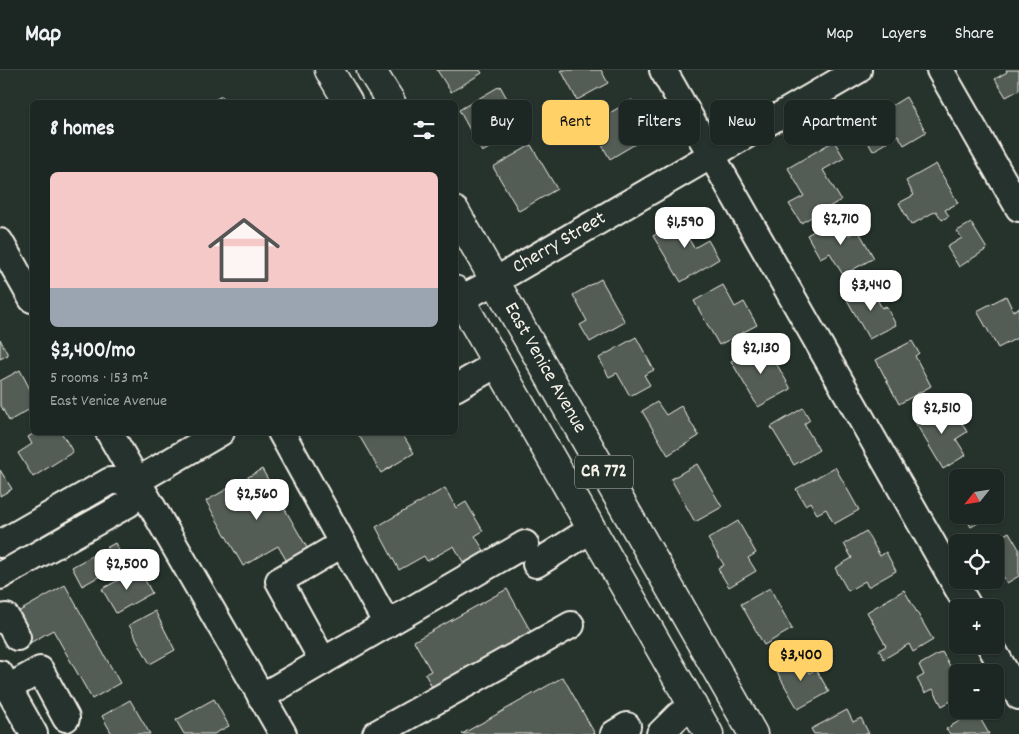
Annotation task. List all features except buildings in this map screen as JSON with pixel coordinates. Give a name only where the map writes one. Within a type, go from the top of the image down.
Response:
[{"type":"main road","points":[[329,70],[347,100]]},
{"type":"main road","points":[[371,70],[390,100]]},
{"type":"main road","name":"East Venice Avenue","points":[[458,216],[753,734]]},
{"type":"main road","name":"East Venice Avenue","points":[[458,299],[709,734]]},
{"type":"street","points":[[663,70],[964,599]]},
{"type":"street","name":"Cherry Street","points":[[458,297],[495,281],[858,70]]},
{"type":"street","points":[[940,70],[1019,208]]},
{"type":"street","points":[[0,242],[30,295]]},
{"type":"street","points":[[458,386],[497,364]]},
{"type":"street","points":[[111,435],[283,734]]},
{"type":"street","points":[[0,544],[110,481],[137,481],[216,435]]},
{"type":"street","points":[[283,435],[387,624]]},
{"type":"street","points":[[0,576],[128,504],[137,481]]},
{"type":"street","points":[[261,697],[387,624],[530,554],[592,529]]},
{"type":"street","points":[[323,661],[279,581],[342,544]]},
{"type":"street","points":[[376,734],[571,625]]},
{"type":"street","points":[[995,654],[1019,696]]},
{"type":"street","points":[[34,734],[4,681],[40,670],[66,718]]},
{"type":"street","points":[[660,734],[678,716],[694,707]]}]
